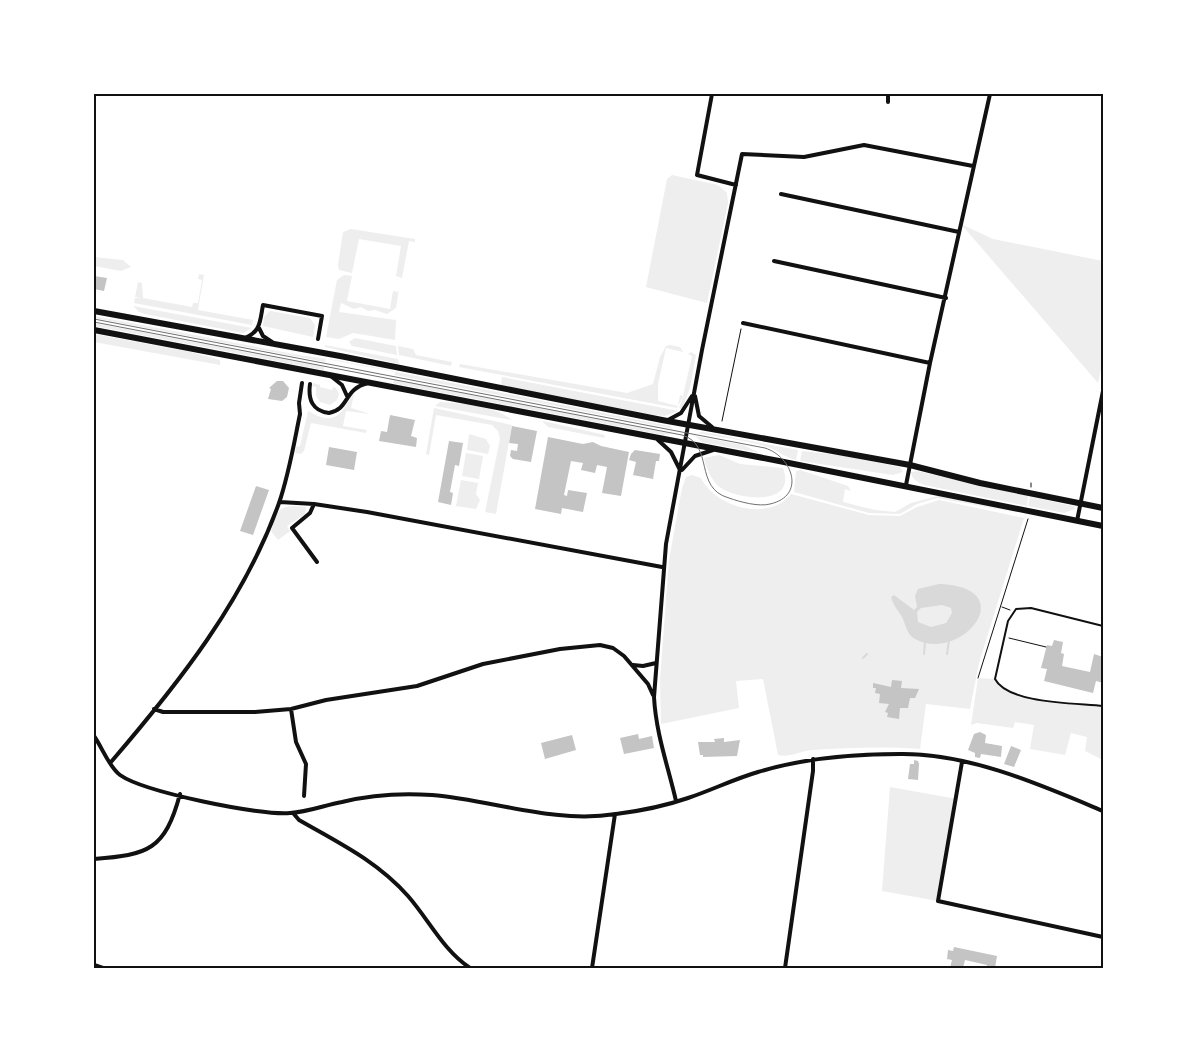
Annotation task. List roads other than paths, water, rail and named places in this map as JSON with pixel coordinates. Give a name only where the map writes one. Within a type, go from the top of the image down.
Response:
[{"type":"main road","points":[[94,311],[280,347],[348,358],[662,420],[910,465],[980,483],[1103,508]]},
{"type":"main road","points":[[94,330],[906,485],[1103,526]]},
{"type":"street","points":[[712,94],[697,175],[736,185]]},
{"type":"street","points":[[888,94],[888,102]]},
{"type":"street","points":[[906,485],[930,363],[990,94]]},
{"type":"street","points":[[676,801],[657,732],[654,697],[662,567],[694,392],[742,154],[811,156],[864,145],[973,166]]},
{"type":"street","points":[[781,194],[959,232]]},
{"type":"street","points":[[774,261],[946,298]]},
{"type":"street","points":[[236,338],[250,336],[259,328],[263,306],[322,316],[318,339]]},
{"type":"street","points":[[743,323],[930,363]]},
{"type":"street","points":[[259,328],[265,338],[280,347]]},
{"type":"street","points":[[327,374],[342,385],[347,396]]},
{"type":"street","points":[[110,762],[196,657],[227,611],[254,564],[280,502],[300,414],[299,403],[302,383]]},
{"type":"street","points":[[310,384],[310,400],[320,411],[329,413],[336,411],[345,403],[347,396],[357,386],[370,383]]},
{"type":"street","points":[[1077,521],[1103,391]]},
{"type":"street","points":[[662,420],[679,416],[694,392]]},
{"type":"street","points":[[694,392],[699,416],[714,429]]},
{"type":"street","points":[[654,437],[671,452],[680,472]]},
{"type":"street","points":[[680,472],[695,456],[716,449]]},
{"type":"street","points":[[280,502],[314,504],[662,567]]},
{"type":"street","points":[[314,504],[310,513],[292,528],[317,562]]},
{"type":"street","points":[[154,709],[163,712],[256,712],[291,709],[326,700],[417,686],[483,664],[585,645],[607,646],[624,656],[633,665],[654,697]]},
{"type":"street","points":[[633,665],[642,666],[656,663]]},
{"type":"street","points":[[291,709],[296,742],[306,764],[304,796]]},
{"type":"street","points":[[94,736],[119,775],[127,779],[157,790],[258,812],[293,813],[344,801],[415,794],[434,795],[500,807],[570,816],[615,814],[676,801],[761,771],[813,759],[901,754],[962,762],[1030,781],[1103,811]]},
{"type":"street","points":[[785,968],[813,771],[813,759]]},
{"type":"street","points":[[962,762],[938,901],[1103,937]]},
{"type":"street","points":[[94,859],[143,852],[151,848],[168,829],[180,794]]},
{"type":"street","points":[[293,813],[299,820],[374,863],[389,876],[410,898],[451,953],[470,968]]},
{"type":"street","points":[[592,968],[615,814]]},
{"type":"street","points":[[94,965],[103,968]]},
{"type":"lane","points":[[1103,626],[1031,608],[1023,607],[1013,611],[1003,637],[994,679],[1004,690],[1016,695],[1103,706]]},
{"type":"waterway","points":[[947,654],[949,640]]},
{"type":"waterway","points":[[924,654],[925,642]]},
{"type":"waterway","points":[[863,658],[867,654]]},
{"type":"tram line","points":[[94,319],[765,448],[783,459],[791,476],[792,485],[788,493],[781,500],[770,504],[760,505],[744,502],[718,493],[711,485],[698,448],[692,440],[682,435],[94,322]]}]
